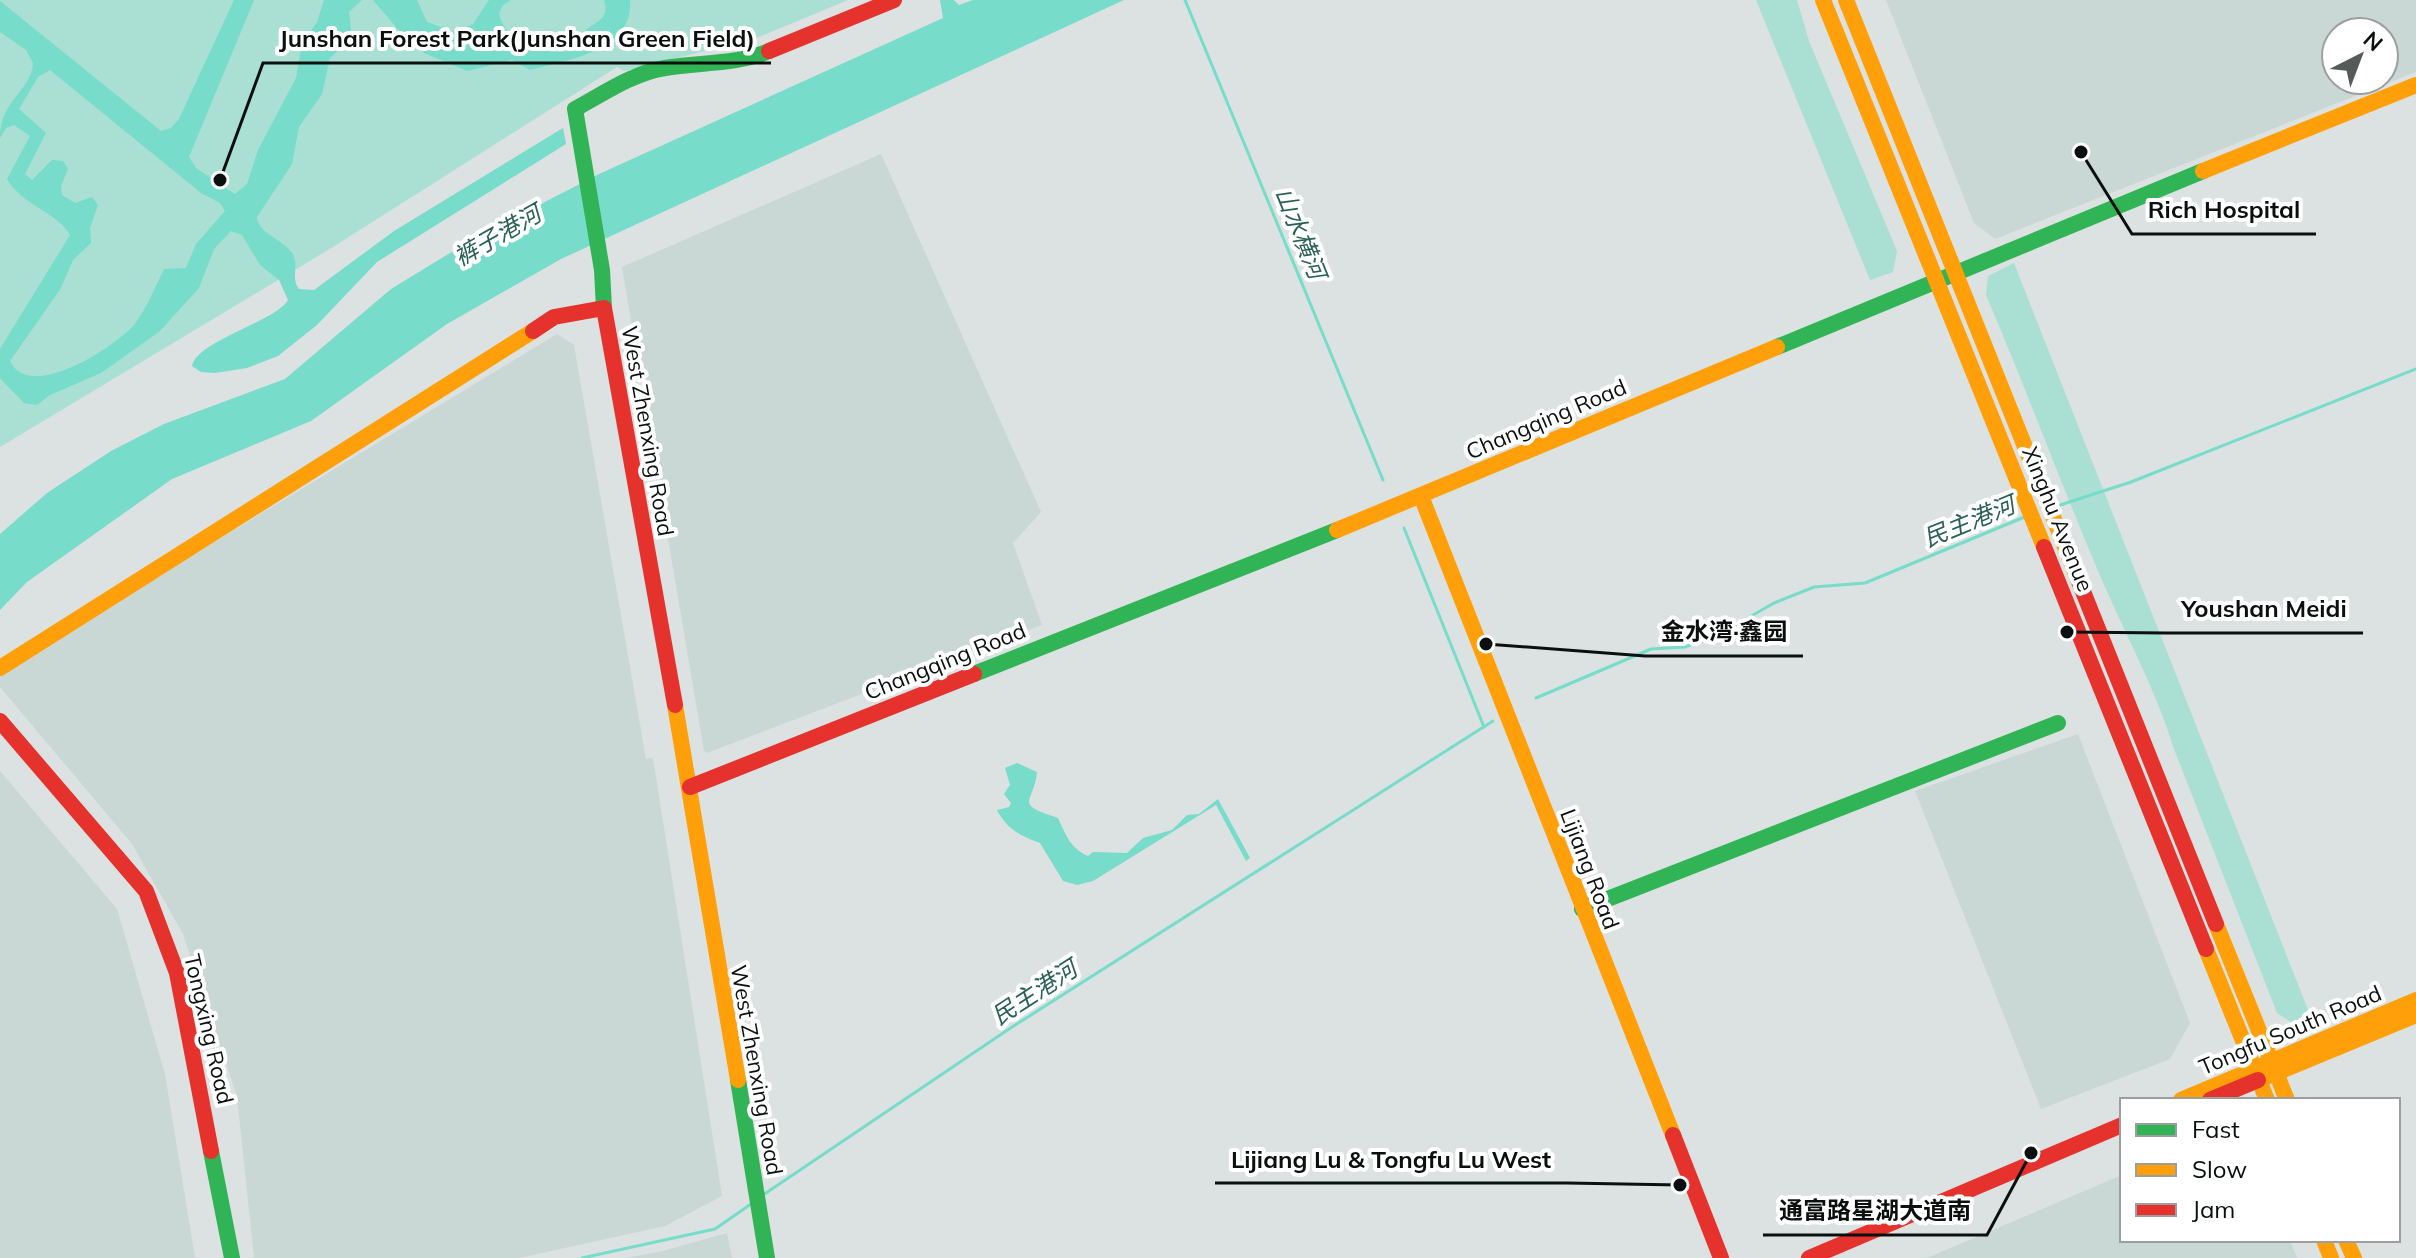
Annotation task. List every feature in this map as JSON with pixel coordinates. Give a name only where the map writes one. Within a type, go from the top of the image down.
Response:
[{"type":"street","points":[[604,308],[598,249],[575,109],[632,78],[662,68],[750,59],[894,0]]},
{"type":"street","name":"Xinghu Avenue","points":[[1823,0],[2266,1098]]},
{"type":"street","name":"Xinghu Avenue","points":[[1846,0],[2286,1098]]},
{"type":"street","name":"Changqing Road","points":[[690,787],[1421,496],[1938,279],[2416,85]]},
{"type":"street","name":"West Zhenxing Road","points":[[0,668],[554,317],[604,308],[690,787],[767,1258]]},
{"type":"street","name":"Lijiang Road","points":[[1421,496],[1721,1258]]},
{"type":"street","name":"Tongxing Road","points":[[0,721],[146,891],[177,973],[232,1258]]},
{"type":"street","points":[[1582,909],[2058,723]]},
{"type":"street","name":"Tongfu South Road","points":[[2273,1068],[2416,1000]]},
{"type":"street","name":"Tongfu South Road","points":[[2187,1098],[2416,1015]]},
{"type":"street","name":"Tongfu South Road","points":[[2214,1098],[2256,1074]]},
{"type":"street","points":[[1809,1258],[2120,1126]]},
{"type":"street","points":[[1835,1258],[2120,1138]]},
{"type":"shaded area","points":[[0,0],[848,0],[754,39],[624,71],[617,67],[333,247],[0,447]]},
{"type":"shaded area","points":[[1756,0],[1797,0],[1809,41],[1897,251],[1893,272],[1870,280]]},
{"type":"shaded area","points":[[1886,0],[2416,0],[2416,72],[2400,78],[2400,16],[2320,16],[2320,96],[2355,96],[1995,239],[1974,223]]},
{"type":"shaded area","points":[[881,154],[1041,512],[1013,543],[1042,625],[707,753],[704,751],[622,267]]},
{"type":"shaded area","points":[[2014,263],[2314,1025],[2297,1026],[2277,1013],[2158,703],[2098,571],[1986,295],[1988,276]]},
{"type":"shaded area","points":[[557,334],[574,345],[646,759],[653,758],[722,1196],[665,1226],[519,1258],[254,1258],[237,1096],[183,934],[132,844],[0,687],[0,672]]},
{"type":"shaded area","points":[[2078,734],[2190,1023],[2170,1059],[2041,1109],[1915,791]]},
{"type":"shaded area","points":[[0,771],[117,909],[165,1074],[195,1258],[0,1258]]},
{"type":"shaded area","points":[[2120,1176],[2120,1242],[2291,1242],[2297,1258],[1927,1258]]},
{"type":"shaded area","points":[[727,1233],[732,1258],[626,1258],[663,1251]]},
{"type":"water","points":[[234,0],[254,0],[189,157],[196,168],[235,194],[247,184],[258,150],[296,78],[302,44],[317,22],[324,0],[362,0],[349,12],[351,30],[343,46],[330,58],[322,94],[299,127],[292,164],[257,217],[261,227],[292,253],[299,289],[314,290],[394,231],[563,128],[566,144],[377,262],[317,325],[278,356],[247,368],[215,373],[201,372],[192,366],[207,348],[269,316],[288,300],[279,280],[260,265],[242,235],[231,231],[214,249],[199,288],[160,331],[101,373],[50,395],[37,405],[24,403],[0,378],[0,349],[70,235],[57,220],[13,188],[7,179],[30,136],[14,125],[6,128],[0,138],[1,125],[10,105],[27,81],[33,63],[26,50],[0,32],[0,1],[161,131],[171,128],[179,119]],"holes":[[[50,70],[201,193],[220,203],[225,211],[196,244],[186,268],[164,269],[134,325],[124,335],[91,357],[53,374],[35,376],[20,372],[10,361],[61,288],[73,260],[91,243],[90,228],[98,205],[92,197],[75,203],[62,195],[61,186],[68,169],[63,161],[52,160],[32,180],[25,174],[46,133],[19,109],[38,77]]]},
{"type":"water","points":[[373,0],[417,0],[427,22],[455,32],[473,24],[489,0],[511,0],[502,6],[499,14],[510,34],[528,47],[562,52],[573,50],[584,32],[601,19],[605,12],[604,0],[630,0],[628,17],[621,31],[610,42],[579,57],[530,70],[512,60],[467,71],[424,53],[407,40]]},
{"type":"water","name":"裤子港河","points":[[940,0],[954,0],[959,5],[973,0],[1124,0],[561,259],[447,324],[311,421],[172,479],[27,582],[0,610],[0,534],[47,493],[111,451],[164,424],[285,379],[391,289],[473,239],[599,174],[943,18]]},
{"type":"water","points":[[1017,763],[1037,772],[1030,805],[1058,818],[1073,845],[1088,856],[1093,852],[1127,853],[1143,838],[1172,830],[1187,815],[1199,814],[1218,799],[1250,858],[1246,861],[1216,805],[1093,881],[1077,885],[1063,881],[1040,843],[1015,831],[997,810],[1009,807],[1011,803],[1004,794],[1010,785],[1005,768]]},
{"type":"waterway","name":"山水横河","points":[[1185,0],[1383,480]]},
{"type":"waterway","name":"民主港河","points":[[2057,506],[2131,482],[2416,369]]},
{"type":"waterway","name":"民主港河","points":[[1536,698],[1651,649],[1685,647],[1716,636],[1774,603],[1814,587],[1865,583],[2027,516]]},
{"type":"waterway","name":"山水横河","points":[[1404,528],[1484,727]]},
{"type":"waterway","name":"民主港河","points":[[763,1195],[1009,1029],[1493,721]]},
{"type":"waterway","name":"民主港河","points":[[582,1258],[715,1229],[751,1204]]},
{"type":"traffic: fast","points":[[604,308],[602,270],[575,109],[641,74],[678,66],[731,61],[769,51]]},
{"type":"traffic: fast","points":[[1777,347],[2203,171]]},
{"type":"traffic: fast","points":[[974,674],[1337,530]]},
{"type":"traffic: fast","points":[[1582,909],[2058,723]]},
{"type":"traffic: fast","points":[[738,1080],[767,1258]]},
{"type":"traffic: fast","points":[[211,1151],[232,1258]]},
{"type":"traffic: slow","points":[[1823,0],[2044,547]]},
{"type":"traffic: slow","points":[[1846,0],[2078,579]]},
{"type":"traffic: slow","points":[[2203,171],[2416,85]]},
{"type":"traffic: slow","points":[[0,668],[533,331]]},
{"type":"traffic: slow","points":[[1337,530],[1777,347]]},
{"type":"traffic: slow","points":[[1421,496],[1673,1135]]},
{"type":"traffic: slow","points":[[675,705],[738,1080]]},
{"type":"traffic: slow","points":[[2216,924],[2286,1098]]},
{"type":"traffic: slow","points":[[2206,949],[2266,1098]]},
{"type":"traffic: slow","points":[[2263,1065],[2416,1000]]},
{"type":"traffic: slow","points":[[2266,1077],[2416,1015]]},
{"type":"traffic: slow","points":[[2186,1098],[2255,1069]]},
{"type":"traffic: slow","points":[[2325,1242],[2331,1258]]},
{"type":"traffic: slow","points":[[2347,1242],[2354,1258]]},
{"type":"traffic: jam","points":[[769,51],[894,0]]},
{"type":"traffic: jam","points":[[533,331],[554,317],[604,308],[675,705]]},
{"type":"traffic: jam","points":[[2044,547],[2206,949]]},
{"type":"traffic: jam","points":[[2078,579],[2216,924]]},
{"type":"traffic: jam","points":[[690,787],[974,674]]},
{"type":"traffic: jam","points":[[0,721],[146,891],[177,973],[211,1151]]},
{"type":"traffic: jam","points":[[2215,1098],[2258,1080]]},
{"type":"traffic: jam","points":[[1809,1258],[2120,1126]]},
{"type":"traffic: jam","points":[[1673,1135],[1721,1258]]},
{"type":"place","name":"Rich Hospital","points":[[2081,152]]},
{"type":"place","name":"Junshan Forest Park(Junshan Green Field)","points":[[220,180]]},
{"type":"place","name":"Youshan Meidi","points":[[2067,632]]},
{"type":"place","name":"金水湾·鑫园","points":[[1486,644]]},
{"type":"place","name":"通富路星湖大道南","points":[[2031,1153]]},
{"type":"place","name":"Lijiang Lu & Tongfu Lu West","points":[[1680,1185]]}]
